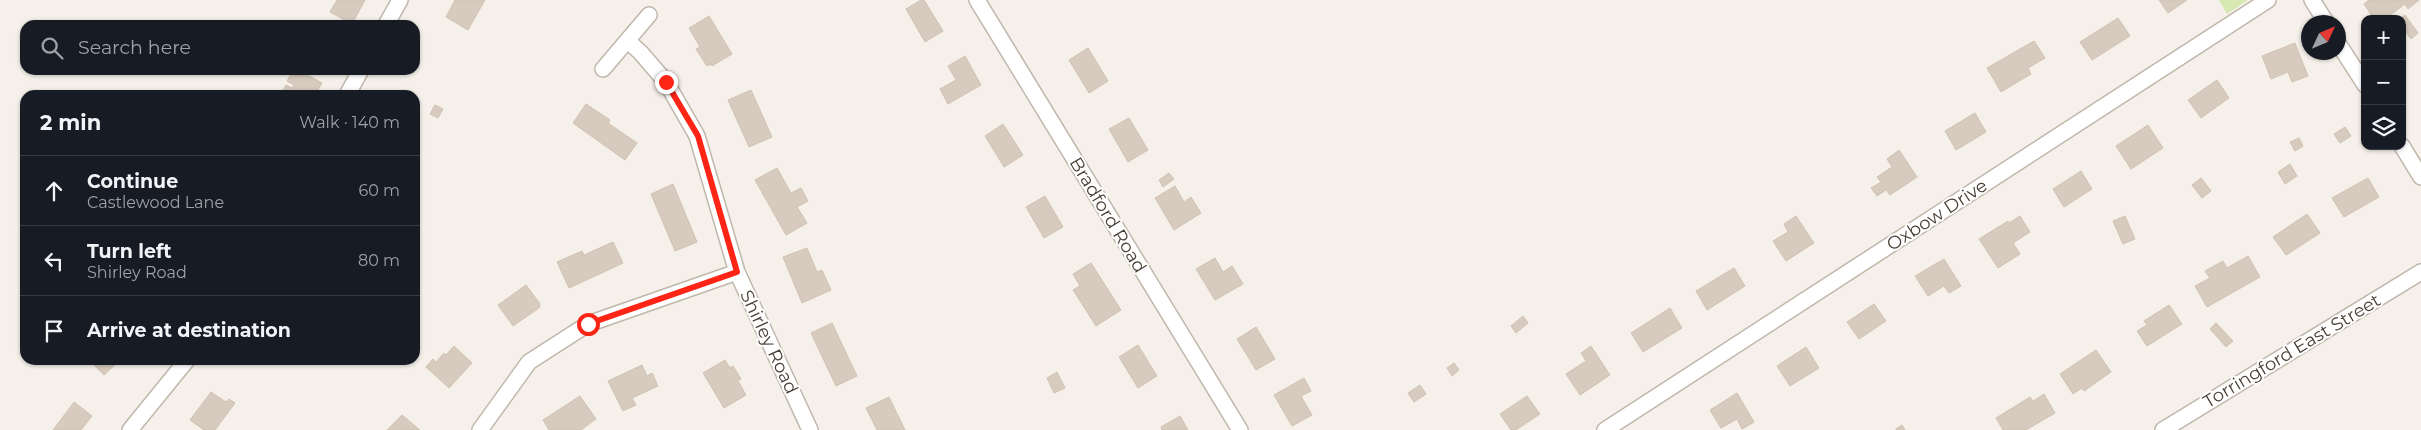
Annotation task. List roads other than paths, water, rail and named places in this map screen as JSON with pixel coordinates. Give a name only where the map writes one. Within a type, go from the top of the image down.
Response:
[{"type":"street","points":[[389,20],[400,0]]},
{"type":"street","name":"Bradford Road","points":[[977,0],[1240,430]]},
{"type":"street","name":"Oxbow Drive","points":[[1605,430],[2268,0]]},
{"type":"street","points":[[2312,0],[2322,15]]},
{"type":"street","points":[[603,69],[648,15]]},
{"type":"street","name":"Shirley Road","points":[[628,41],[642,53],[666,82],[698,136],[737,272],[810,430]]},
{"type":"street","points":[[2346,56],[2361,80]]},
{"type":"street","points":[[350,90],[358,75]]},
{"type":"street","points":[[2404,150],[2421,177]]},
{"type":"street","points":[[480,430],[529,362],[588,324],[737,272]]},
{"type":"street","name":"Torringford East Street","points":[[2163,430],[2421,272]]},
{"type":"street","points":[[130,430],[183,365]]}]
